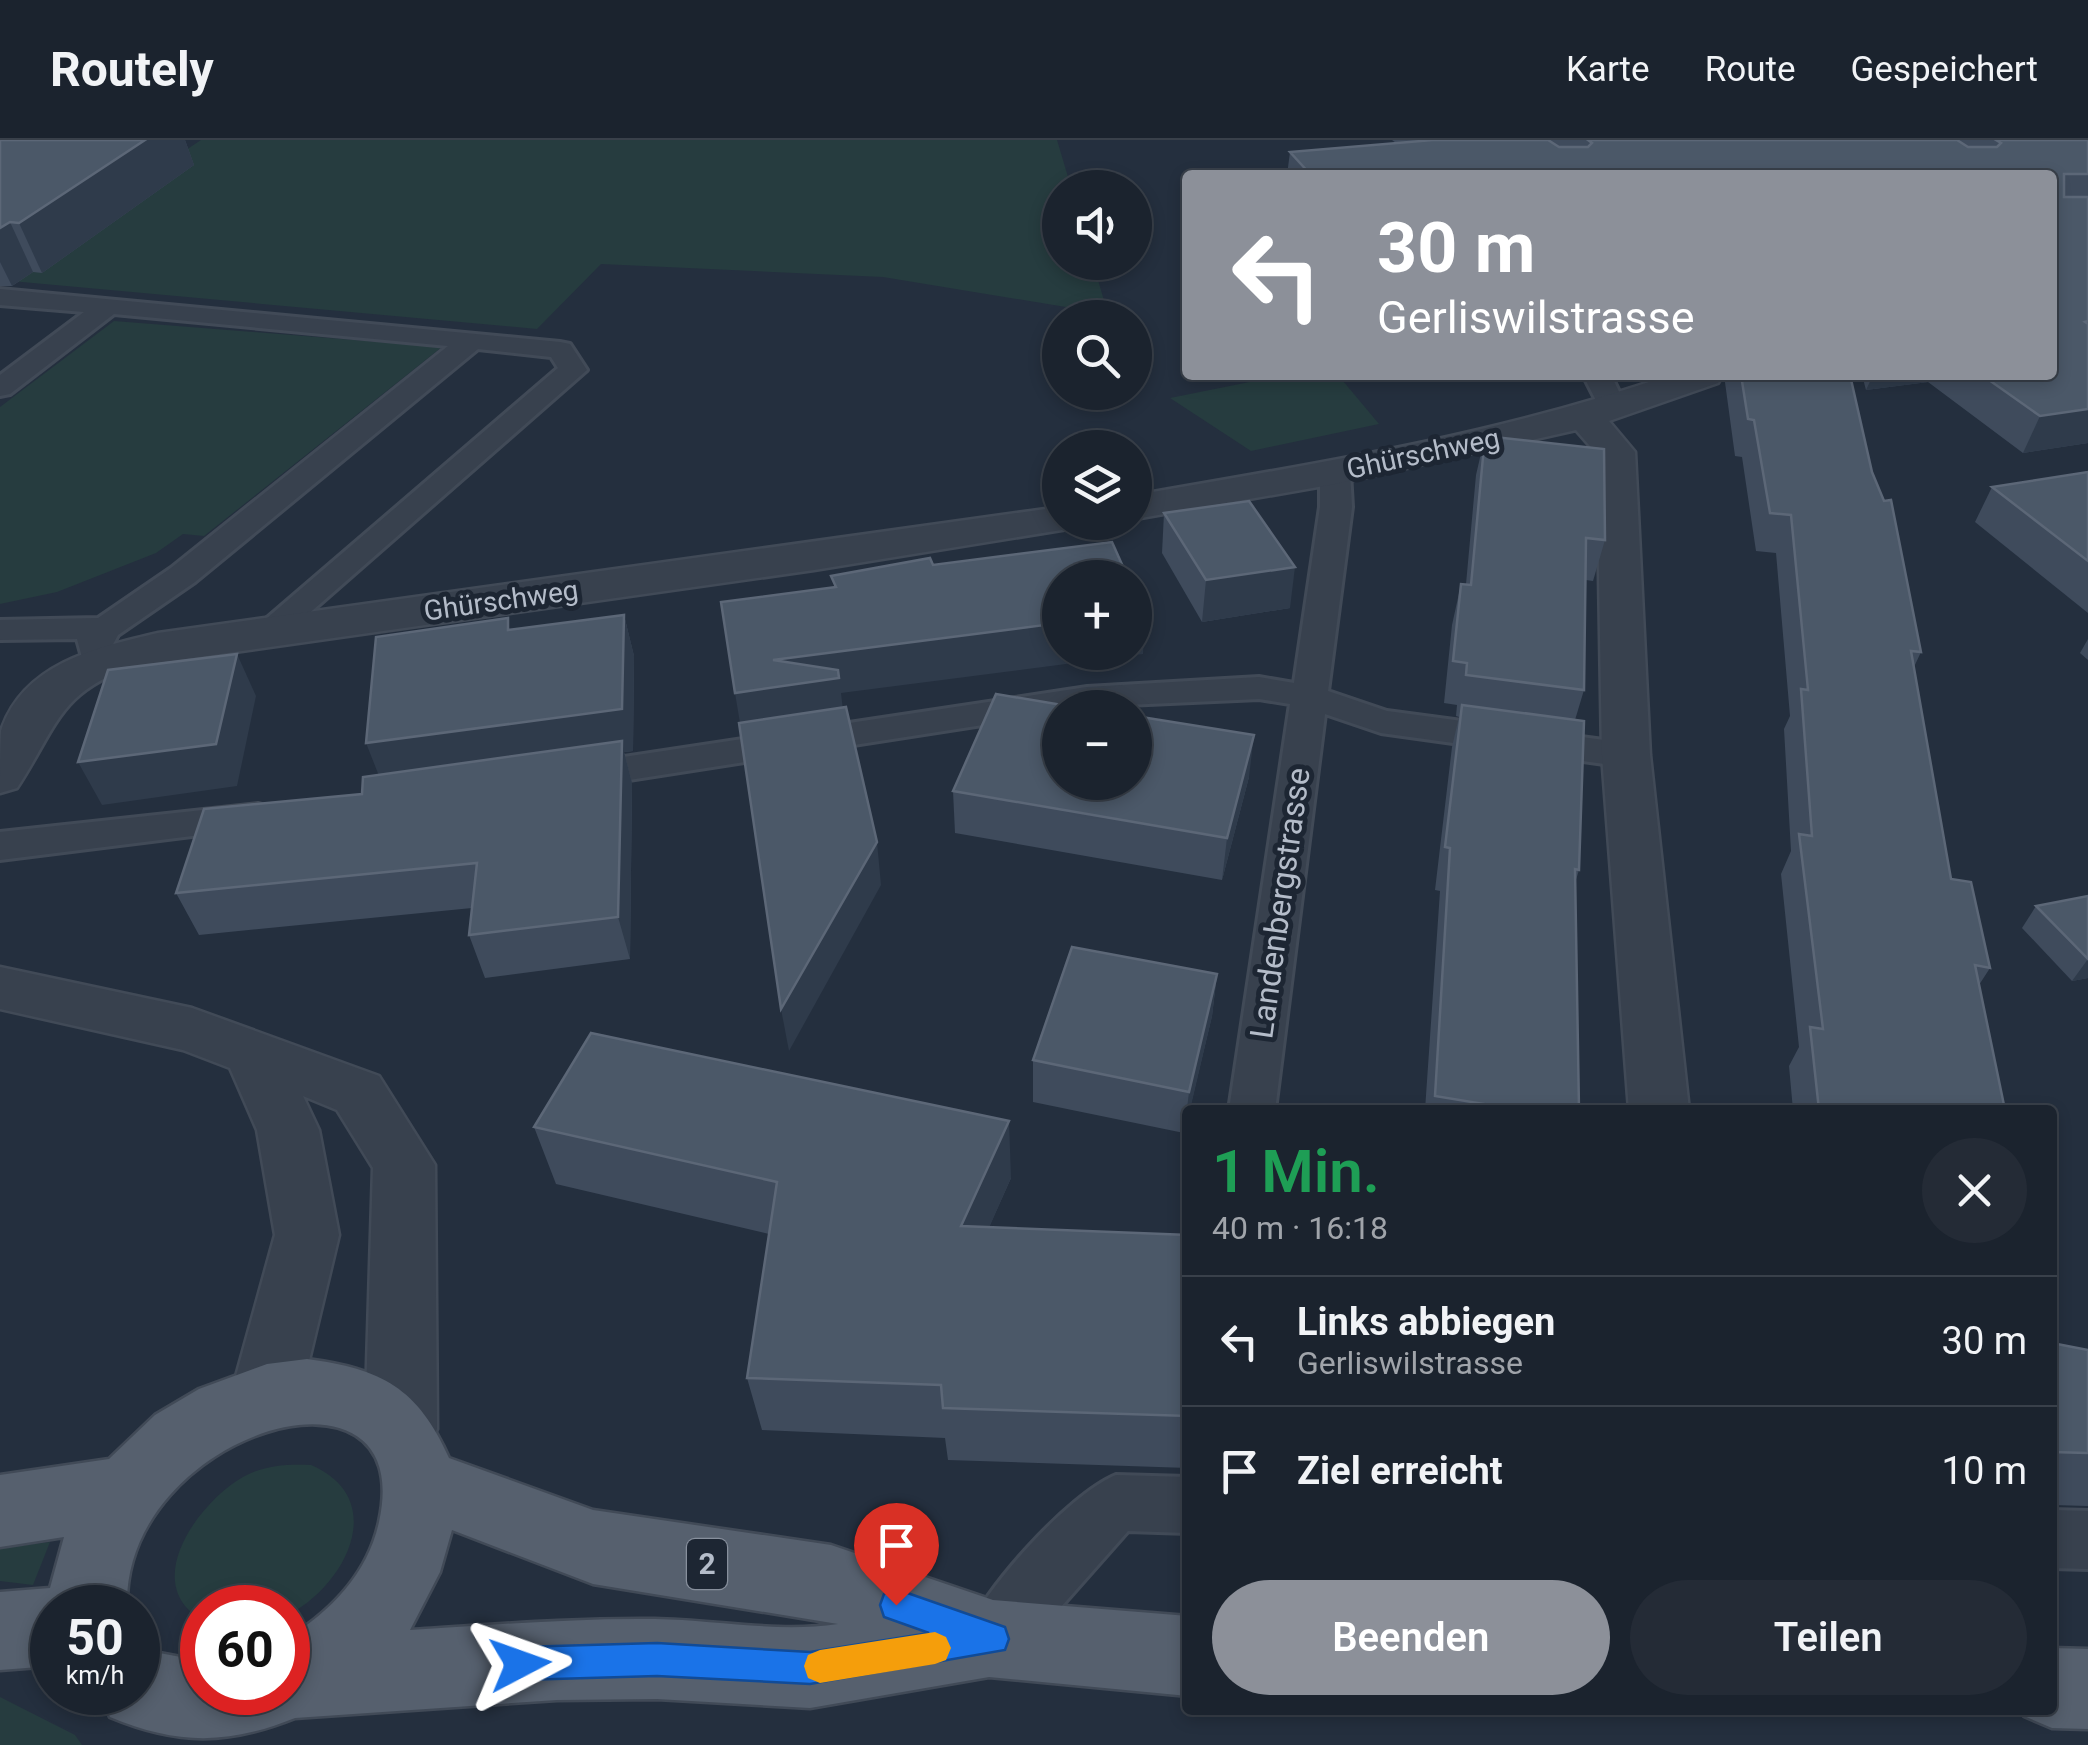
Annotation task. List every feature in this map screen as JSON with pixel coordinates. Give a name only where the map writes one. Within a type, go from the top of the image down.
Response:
[{"type":"main road","points":[[89,1585],[99,1543],[128,1492],[156,1459],[190,1432],[226,1411],[265,1398],[305,1391],[342,1395],[375,1408],[412,1456],[420,1524],[406,1567],[379,1609],[341,1648],[310,1667]]},
{"type":"main road","name":"2","points":[[412,1456],[594,1547],[831,1583],[993,1639]]},
{"type":"main road","points":[[0,1511],[128,1492]]},
{"type":"main road","points":[[0,1630],[30,1628]]},
{"type":"main road","name":"2","points":[[310,1693],[557,1660],[657,1659],[810,1668],[993,1639],[1182,1655]]},
{"type":"main road","points":[[2057,1688],[2088,1689]]},
{"type":"street","name":"Ghürschweg","points":[[1152,504],[1335,472],[1684,380]]},
{"type":"street","points":[[1599,400],[1616,452],[1626,754],[1659,1105]]},
{"type":"street","name":"Ghürschweg","points":[[0,777],[34,711],[100,644],[269,631],[1042,522]]},
{"type":"street","points":[[0,988],[192,1030],[358,1092],[404,1165],[412,1456]]},
{"type":"street","points":[[252,1050],[288,1130],[307,1235],[265,1398]]},
{"type":"lane","points":[[0,297],[560,350],[573,370],[269,631]]},
{"type":"lane","points":[[0,388],[108,306]]},
{"type":"lane","points":[[0,630],[100,644],[472,340]]},
{"type":"lane","name":"Landenbergstrasse","points":[[1253,1105],[1336,507],[1335,472]]},
{"type":"lane","points":[[526,784],[1088,698],[1259,688],[1309,696],[1381,722],[1626,754]]},
{"type":"lane","points":[[0,846],[292,813]]},
{"type":"lane","points":[[993,1639],[1062,1556],[1116,1503],[1182,1506]]},
{"type":"lane","points":[[2057,1538],[2088,1540]]},
{"type":"green space","points":[[201,140],[1057,140],[1066,170],[1042,170],[1042,280],[1098,280],[1104,300],[1042,300],[1042,303],[883,277],[601,264],[537,329],[0,280],[0,273]]},
{"type":"green space","points":[[114,321],[442,347],[204,536],[183,534],[156,553],[57,592],[0,604],[0,407]]},
{"type":"green space","points":[[1260,380],[1342,380],[1379,424],[1251,451],[1170,398]]},
{"type":"green space","points":[[311,1465],[335,1480],[349,1499],[354,1519],[351,1542],[327,1584],[310,1600],[310,1585],[180,1585],[180,1595],[176,1565],[182,1544],[209,1505],[243,1477],[259,1470]]},
{"type":"green space","points":[[50,1542],[33,1585],[0,1581],[0,1548]]},
{"type":"green space","points":[[0,1697],[75,1735],[82,1745],[0,1745]]},
{"type":"building","points":[[0,140],[145,140],[19,223],[10,222],[0,228]]},
{"type":"building","points":[[1433,140],[1548,140],[1559,147],[1588,147],[1592,143],[1588,140],[1957,140],[1968,147],[1997,147],[2001,143],[1996,140],[2088,140],[2088,174],[2064,174],[2064,197],[2088,197],[2088,409],[2040,416],[1989,380],[2057,380],[2057,170],[1306,170],[1290,152]]},
{"type":"building","points":[[1742,380],[1851,380],[1872,472],[1884,501],[1891,500],[1921,652],[1911,651],[1951,879],[1971,882],[1990,968],[1975,965],[2004,1105],[1818,1105],[1810,1027],[1823,1029],[1799,834],[1812,836],[1801,689],[1808,690],[1791,515],[1770,513],[1754,420],[1748,419]]},
{"type":"building","points":[[1485,436],[1604,449],[1605,540],[1586,538],[1584,690],[1466,675],[1467,663],[1453,661],[1461,584],[1471,585]]},
{"type":"building","points":[[2088,472],[2088,561],[1992,487]]},
{"type":"building","points":[[1249,501],[1295,567],[1206,580],[1164,513]]},
{"type":"building","points":[[1112,542],[1120,560],[1042,560],[1042,625],[773,660],[838,670],[839,678],[735,693],[721,602],[836,587],[831,576],[930,558],[933,565]]},
{"type":"building","points":[[624,615],[622,709],[366,743],[376,637],[508,618],[508,630]]},
{"type":"building","points":[[237,654],[216,744],[78,762],[108,670]]},
{"type":"building","points":[[996,694],[1042,702],[1042,800],[1152,800],[1152,719],[1254,735],[1227,838],[953,791]]},
{"type":"building","points":[[1462,705],[1584,721],[1579,870],[1575,869],[1579,1105],[1490,1105],[1435,1096],[1450,848],[1445,847]]},
{"type":"building","points":[[846,707],[877,842],[781,1009],[739,723]]},
{"type":"building","points":[[622,741],[618,917],[469,935],[477,863],[176,893],[204,809],[362,794],[363,777]]},
{"type":"building","points":[[2088,896],[2088,959],[2036,906]]},
{"type":"building","points":[[1072,947],[1217,974],[1189,1092],[1033,1060]]},
{"type":"building","points":[[591,1033],[1009,1121],[961,1226],[1182,1235],[1182,1416],[943,1408],[941,1385],[747,1378],[777,1182],[534,1127]]},
{"type":"building","points":[[2057,1344],[2088,1350],[2088,1453],[2057,1452]]},
{"type":"slow traffic","points":[[820,1666],[935,1648]]},
{"type":"route","points":[[520,1664],[657,1659],[810,1668],[993,1639],[896,1605]]}]
